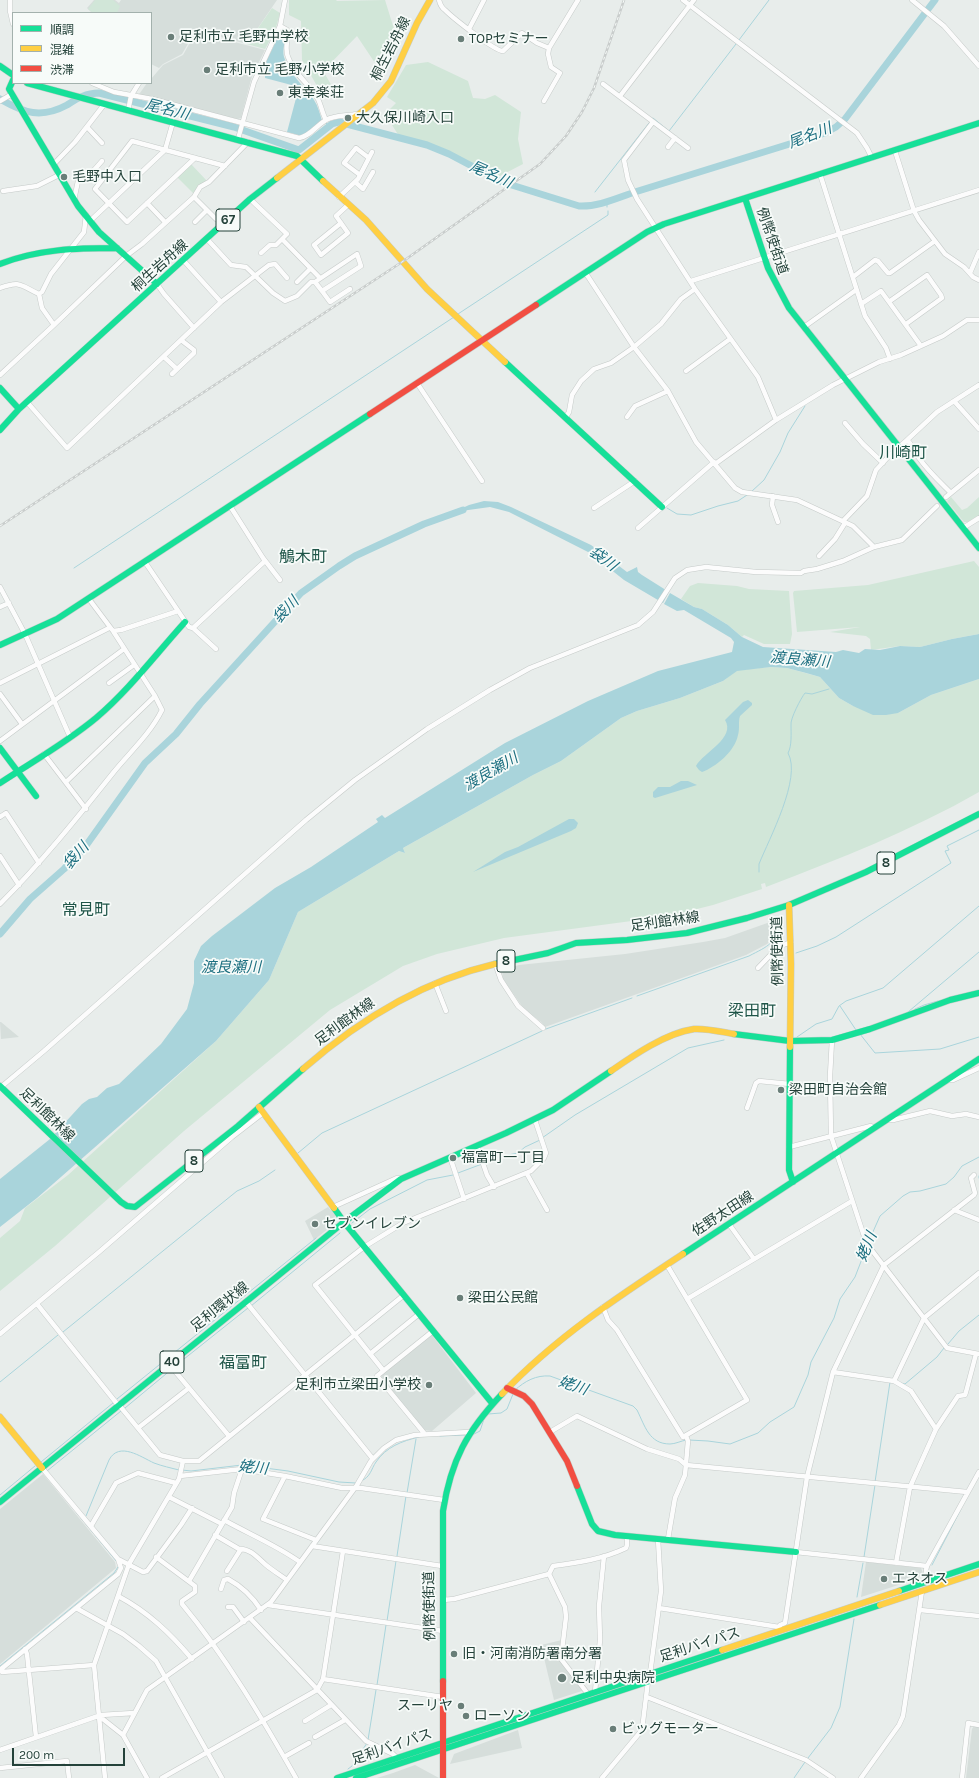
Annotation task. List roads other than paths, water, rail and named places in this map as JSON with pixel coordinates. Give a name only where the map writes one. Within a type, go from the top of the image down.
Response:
[{"type":"main road","name":"桐生岩舟線","points":[[0,430],[19,409],[91,346],[250,199],[302,160],[342,126],[373,103],[391,81],[410,36],[430,0]]},
{"type":"main road","points":[[0,66],[12,74]]},
{"type":"main road","points":[[12,82],[9,88],[18,106],[74,200],[90,221],[157,284]]},
{"type":"main road","points":[[31,84],[106,105],[128,108],[173,122],[239,137],[248,142],[290,153],[302,160],[373,228],[412,274],[662,507]]},
{"type":"main road","name":"例幣使街道","points":[[979,123],[745,198],[764,258],[775,286],[782,297],[804,327],[979,548]]},
{"type":"main road","points":[[0,645],[57,619],[638,237],[655,228],[745,198]]},
{"type":"main road","points":[[0,264],[37,252],[72,248],[117,248]]},
{"type":"main road","points":[[0,388],[19,409]]},
{"type":"main road","points":[[0,783],[70,737],[107,707],[140,673],[185,622]]},
{"type":"main road","points":[[0,748],[36,796]]},
{"type":"main road","name":"例幣使街道","points":[[793,1182],[790,1175],[791,942],[789,905],[866,872],[979,814]]},
{"type":"main road","name":"足利館林線","points":[[2,1088],[125,1205],[132,1207],[138,1206],[259,1107],[293,1076],[348,1032],[390,1005],[435,983],[468,970],[495,963],[548,953],[571,944],[582,942],[627,940],[688,933],[747,918],[789,905]]},
{"type":"main road","name":"足利環状線","points":[[0,1502],[344,1222],[401,1179],[535,1120],[569,1101],[639,1052],[683,1031],[705,1030],[790,1041],[832,1040],[870,1030],[950,1000],[979,993]]},
{"type":"main road","name":"佐野太田線","points":[[492,1403],[512,1390],[554,1345],[603,1307],[948,1080],[979,1058]]},
{"type":"main road","points":[[259,1107],[344,1222],[492,1403]]},
{"type":"main road","points":[[512,1390],[530,1400],[550,1432],[567,1462],[595,1528],[607,1534],[796,1552]]},
{"type":"main road","name":"例幣使街道","points":[[443,1778],[442,1566],[444,1500],[452,1467],[468,1435],[492,1403]]},
{"type":"main road","points":[[0,1417],[42,1468]]},
{"type":"main road","name":"足利バイパス","points":[[336,1778],[779,1629],[979,1564]]},
{"type":"main road","name":"足利バイパス","points":[[356,1778],[979,1572]]},
{"type":"street","points":[[10,0],[12,20]]},
{"type":"street","points":[[239,137],[255,78],[280,26],[285,0]]},
{"type":"street","points":[[439,0],[444,9],[470,29],[480,39],[500,51],[522,33],[537,43],[549,48]]},
{"type":"street","points":[[470,29],[484,0]]},
{"type":"street","points":[[544,101],[560,72],[551,67],[548,54],[549,48],[578,0]]},
{"type":"street","points":[[683,0],[848,126],[861,139],[872,158]]},
{"type":"street","points":[[620,96],[694,0]]},
{"type":"street","points":[[912,0],[944,26],[979,66]]},
{"type":"street","points":[[280,26],[287,30],[287,57],[294,71],[317,97],[326,120]]},
{"type":"street","points":[[94,84],[131,97],[152,99],[242,125],[302,138],[326,120],[337,116],[359,114]]},
{"type":"street","points":[[128,108],[131,97],[138,84]]},
{"type":"street","points":[[603,84],[688,148]]},
{"type":"street","points":[[0,101],[12,94]]},
{"type":"street","points":[[53,166],[103,106],[106,105]]},
{"type":"street","points":[[90,221],[165,150],[173,122]]},
{"type":"street","points":[[653,122],[624,160],[631,187],[655,228],[695,289],[758,377],[776,420]]},
{"type":"street","points":[[87,127],[102,143]]},
{"type":"street","points":[[668,147],[675,138]]},
{"type":"street","points":[[195,158],[127,222],[96,189],[132,141],[225,166]]},
{"type":"street","points":[[0,375],[126,256],[142,244],[194,197],[200,187],[209,182],[248,142]]},
{"type":"street","points":[[360,176],[344,163],[356,148],[369,158]]},
{"type":"street","points":[[895,151],[914,211],[945,254],[973,277],[979,280]]},
{"type":"street","points":[[339,197],[360,176],[372,152]]},
{"type":"street","points":[[74,200],[78,181],[84,179],[93,172],[102,161]]},
{"type":"street","points":[[355,182],[363,190],[372,172]]},
{"type":"street","points":[[820,174],[865,316],[886,348],[890,359]]},
{"type":"street","points":[[3,191],[38,186],[59,175]]},
{"type":"street","points":[[691,282],[979,190]]},
{"type":"street","points":[[194,197],[216,219]]},
{"type":"street","points":[[250,199],[287,234],[276,244],[270,245],[261,253]]},
{"type":"street","points":[[147,203],[165,222]]},
{"type":"street","points":[[341,223],[314,245],[321,255],[348,233],[341,223],[336,216],[348,204]]},
{"type":"street","points":[[195,222],[207,210]]},
{"type":"street","points":[[39,294],[42,292],[51,274],[84,232],[86,215]]},
{"type":"street","points":[[207,238],[231,265],[246,267],[272,293],[285,301],[296,296],[311,282],[314,282],[357,254],[361,266],[322,292]]},
{"type":"street","points":[[282,239],[320,278]]},
{"type":"street","points":[[853,277],[875,260],[878,261],[888,273],[890,273],[935,242]]},
{"type":"street","points":[[970,273],[979,252]]},
{"type":"street","points":[[184,261],[221,302]]},
{"type":"street","points":[[27,402],[67,448],[221,302],[272,263],[275,264],[287,278]]},
{"type":"street","points":[[297,282],[310,269]]},
{"type":"street","points":[[585,272],[634,347],[668,391],[693,437],[735,488],[742,492],[797,500],[852,526],[874,547]]},
{"type":"street","points":[[890,301],[927,275],[938,290],[942,298],[906,324]]},
{"type":"street","points":[[314,282],[330,302],[350,289]]},
{"type":"street","points":[[0,288],[18,284],[24,285],[39,294],[42,308],[54,325]]},
{"type":"street","points":[[157,284],[194,328]]},
{"type":"street","points":[[566,417],[569,412],[572,395],[582,381],[594,369],[611,363],[634,347],[661,324],[681,299],[695,289]]},
{"type":"street","points":[[804,327],[856,290]]},
{"type":"street","points":[[861,304],[881,290],[921,346]]},
{"type":"street","points":[[638,528],[715,463],[776,420],[845,379],[879,362],[921,346],[950,332],[967,320],[979,320]]},
{"type":"street","points":[[686,371],[730,339]]},
{"type":"street","points":[[172,374],[194,354],[194,350],[181,340]]},
{"type":"street","points":[[164,356],[177,369]]},
{"type":"street","points":[[417,383],[482,482]]},
{"type":"street","points":[[819,556],[834,539],[844,522],[867,496],[874,474],[883,463],[934,414],[979,385]]},
{"type":"street","points":[[627,417],[635,406],[668,391]]},
{"type":"street","points":[[954,401],[979,429]]},
{"type":"street","points":[[845,423],[863,444],[883,463]]},
{"type":"street","points":[[907,440],[920,460],[951,493]]},
{"type":"street","points":[[946,497],[979,470]]},
{"type":"street","points":[[594,508],[635,481]]},
{"type":"street","points":[[773,496],[772,505],[778,522]]},
{"type":"street","points":[[230,506],[265,561],[280,580]]},
{"type":"street","points":[[2,1088],[290,833],[355,780],[427,729],[507,680],[530,668],[638,625],[650,616],[666,590],[680,574],[693,568],[706,567],[756,572],[802,573],[804,571],[818,569],[843,561],[874,547],[902,540],[937,506]]},
{"type":"street","points":[[964,529],[979,518]]},
{"type":"street","points":[[193,628],[265,561]]},
{"type":"street","points":[[145,562],[189,627],[193,628],[216,649]]},
{"type":"street","points":[[0,587],[25,634],[70,737]]},
{"type":"street","points":[[0,904],[39,863],[86,809],[145,736],[162,708],[89,598]]},
{"type":"street","points":[[0,607],[8,603]]},
{"type":"street","points":[[0,682],[111,630],[121,630],[178,611]]},
{"type":"street","points":[[0,741],[124,649]]},
{"type":"street","points":[[109,683],[134,665]]},
{"type":"street","points":[[0,694],[22,724]]},
{"type":"street","points":[[66,782],[155,696]]},
{"type":"street","points":[[44,754],[86,809]]},
{"type":"street","points":[[0,817],[6,813],[39,863]]},
{"type":"street","points":[[0,856],[19,885]]},
{"type":"street","points":[[758,968],[778,947],[791,942]]},
{"type":"street","points":[[495,963],[501,980],[518,1006],[543,1028]]},
{"type":"street","points":[[435,983],[446,1012]]},
{"type":"street","points":[[832,1040],[830,1076],[831,1136],[867,1244],[947,1348],[977,1354],[965,1395],[958,1396],[936,1429],[910,1487],[896,1563]]},
{"type":"street","points":[[948,1080],[954,1080],[979,1068]]},
{"type":"street","points":[[747,1108],[756,1083],[759,1081],[790,1084]]},
{"type":"street","points":[[887,1119],[893,1120],[930,1111],[952,1116],[966,1114],[979,1117]]},
{"type":"street","points":[[0,1334],[232,1137],[264,1113]]},
{"type":"street","points":[[383,1370],[315,1285],[364,1246],[403,1223],[527,1174],[544,1158],[546,1153],[535,1120]]},
{"type":"street","points":[[790,1146],[871,1126],[874,1128]]},
{"type":"street","points":[[477,1146],[487,1175],[494,1187]]},
{"type":"street","points":[[450,1157],[464,1200]]},
{"type":"street","points":[[527,1174],[547,1210]]},
{"type":"street","points":[[659,1608],[779,1629],[785,1623],[807,1477],[833,1372],[884,1265],[975,1193],[971,1178],[974,1175]]},
{"type":"street","points":[[333,1207],[397,1178],[401,1179]]},
{"type":"street","points":[[687,1299],[852,1201]]},
{"type":"street","points":[[954,1210],[979,1220]]},
{"type":"street","points":[[729,1224],[754,1259]]},
{"type":"street","points":[[603,1307],[608,1320],[617,1330],[683,1437],[747,1400],[667,1265]]},
{"type":"street","points":[[894,1381],[924,1318],[979,1274]]},
{"type":"street","points":[[37,1304],[160,1455],[183,1461],[190,1461],[202,1459],[404,1295]]},
{"type":"street","points":[[246,1302],[373,1458]]},
{"type":"street","points":[[370,1354],[419,1314]]},
{"type":"street","points":[[424,1433],[377,1376],[433,1331]]},
{"type":"street","points":[[169,1364],[230,1436]]},
{"type":"street","points":[[833,1372],[894,1381],[911,1391],[936,1429]]},
{"type":"street","points":[[138,1428],[189,1388]]},
{"type":"street","points":[[550,1432],[577,1416],[647,1449],[679,1459],[686,1465],[966,1492]]},
{"type":"street","points":[[123,1735],[147,1690],[268,1605],[356,1487],[373,1458],[396,1440],[424,1433],[468,1435]]},
{"type":"street","points":[[668,1539],[675,1498],[685,1475],[688,1441],[686,1436]]},
{"type":"street","points":[[105,1778],[94,1665],[129,1564],[169,1497],[180,1473],[183,1461]]},
{"type":"street","points":[[0,1670],[119,1572],[121,1566],[118,1559],[42,1468]]},
{"type":"street","points":[[180,1473],[242,1469],[342,1488],[356,1487],[444,1500]]},
{"type":"street","points":[[189,1581],[232,1506],[242,1469]]},
{"type":"street","points":[[861,1778],[899,1725],[903,1716],[922,1590],[926,1582],[926,1570],[966,1492],[979,1472]]},
{"type":"street","points":[[91,1526],[116,1483],[138,1473],[176,1483]]},
{"type":"street","points":[[285,1476],[264,1519],[316,1540]]},
{"type":"street","points":[[169,1497],[282,1549],[300,1562]]},
{"type":"street","points":[[118,1559],[145,1571],[181,1525],[192,1508]]},
{"type":"street","points":[[215,1535],[261,1558],[265,1564],[287,1580]]},
{"type":"street","points":[[443,1600],[454,1599],[549,1574],[553,1566],[604,1556],[626,1548],[627,1536]]},
{"type":"street","points":[[602,1778],[642,1730],[661,1591],[658,1538]]},
{"type":"street","points":[[312,1546],[442,1566]]},
{"type":"street","points":[[227,1571],[241,1549]]},
{"type":"street","points":[[162,1778],[317,1690],[323,1679],[342,1551]]},
{"type":"street","points":[[796,1552],[928,1566]]},
{"type":"street","points":[[592,1693],[600,1640],[599,1606],[604,1556]]},
{"type":"street","points":[[156,1557],[195,1586],[196,1591],[182,1601],[182,1604],[213,1644],[263,1720],[296,1778]]},
{"type":"street","points":[[549,1574],[565,1607],[566,1616],[561,1659],[592,1693]]},
{"type":"street","points":[[221,1589],[224,1580],[228,1580],[239,1585],[252,1596],[261,1610]]},
{"type":"street","points":[[118,1596],[142,1609],[168,1632],[192,1659]]},
{"type":"street","points":[[268,1605],[443,1631]]},
{"type":"street","points":[[228,1607],[233,1607],[244,1622]]},
{"type":"street","points":[[76,1608],[123,1634],[152,1657],[222,1778]]},
{"type":"street","points":[[920,1610],[979,1616]]},
{"type":"street","points":[[250,1618],[345,1720],[368,1741],[393,1754],[397,1758]]},
{"type":"street","points":[[25,1649],[29,1670],[36,1737]]},
{"type":"street","points":[[0,1670],[2,1672],[94,1665]]},
{"type":"street","points":[[323,1679],[443,1697]]},
{"type":"street","points":[[647,1697],[806,1760],[833,1778]]},
{"type":"street","points":[[305,1721],[331,1705]]},
{"type":"street","points":[[0,1750],[99,1716],[134,1713]]},
{"type":"street","points":[[99,1716],[123,1735],[147,1778]]},
{"type":"street","points":[[315,1737],[345,1720]]},
{"type":"street","points":[[962,1778],[968,1723],[979,1724]]},
{"type":"street","points":[[284,1757],[309,1743]]},
{"type":"street","points":[[0,1768],[67,1761],[69,1778]]},
{"type":"water","points":[[281,31],[285,33],[284,57],[286,63],[293,75],[314,100],[318,107],[322,121],[302,136],[287,132],[299,87],[265,78],[265,75],[260,74]]},
{"type":"water","points":[[484,501],[498,502],[511,507],[591,545],[627,572],[637,567],[638,572],[669,592],[663,603],[624,580],[590,553],[509,512],[490,507],[454,512],[469,505]]},
{"type":"water","name":"渡良瀬川","points":[[670,593],[694,607],[702,609],[728,625],[742,637],[763,647],[836,652],[843,650],[859,653],[865,649],[880,650],[900,646],[920,647],[979,634],[979,679],[931,695],[898,713],[873,715],[839,698],[820,677],[787,668],[771,667],[737,671],[723,681],[680,698],[637,711],[621,718],[561,761],[533,775],[403,848],[405,853],[399,851],[298,912],[269,980],[216,1041],[37,1198],[0,1227],[0,1179],[50,1139],[82,1104],[89,1099],[97,1097],[107,1088],[119,1084],[161,1044],[187,1009],[194,983],[194,961],[201,946],[212,936],[275,888],[311,867],[378,822],[376,819],[382,815],[385,818],[505,743],[588,701],[658,671],[732,652],[734,642],[731,638],[684,610],[677,611],[664,604]]},
{"type":"water","points":[[748,700],[752,703],[752,705],[740,716],[738,735],[733,747],[719,762],[702,772],[699,770],[696,766],[723,739],[727,727],[725,720],[743,702]]},
{"type":"water","points":[[681,781],[688,781],[697,785],[655,798],[653,797],[653,792],[658,787],[670,787]]},
{"type":"water","points":[[569,819],[574,819],[578,823],[576,828],[571,831],[473,872],[505,852],[518,847]]},
{"type":"waterway","points":[[739,40],[769,0]]},
{"type":"waterway","name":"尾名川","points":[[0,99],[25,111],[41,113],[58,109],[86,95],[99,93],[234,127],[299,150],[332,124],[339,122],[427,145],[449,154],[502,182],[579,206],[586,206],[607,202],[825,133],[836,127],[845,119],[935,0]]},
{"type":"waterway","points":[[653,118],[669,131],[736,44]]},
{"type":"waterway","name":"尾名川","points":[[326,123],[329,126]]},
{"type":"waterway","points":[[595,192],[649,123]]},
{"type":"waterway","name":"尾名川","points":[[607,202],[607,207]]},
{"type":"waterway","points":[[458,314],[608,215],[608,211]]},
{"type":"waterway","points":[[74,568],[454,317]]},
{"type":"waterway","points":[[751,492],[764,480],[780,452],[788,433],[805,406]]},
{"type":"waterway","points":[[667,508],[677,514],[691,515],[738,501],[747,495]]},
{"type":"waterway","name":"袋川","points":[[0,934],[30,899],[64,869],[85,847],[145,763],[176,734],[200,704],[301,593],[355,556],[424,524],[463,510]]},
{"type":"waterway","points":[[759,872],[759,864],[788,793],[791,777],[791,764],[788,753],[791,743],[791,722],[794,714],[805,693],[812,694],[829,689]]},
{"type":"waterway","points":[[796,953],[817,946],[836,937],[951,863],[945,851],[949,850],[947,846],[979,830]]},
{"type":"waterway","points":[[797,1037],[816,1024],[832,1019],[839,1006],[846,1001],[883,988],[979,906]]},
{"type":"waterway","points":[[637,996],[749,956],[761,950],[771,943],[774,938],[777,927],[775,919]]},
{"type":"waterway","points":[[908,1012],[979,952]]},
{"type":"waterway","points":[[546,1029],[632,998]]},
{"type":"waterway","points":[[915,1009],[938,1001]]},
{"type":"waterway","points":[[840,1006],[856,1030]]},
{"type":"waterway","points":[[298,1153],[322,1133],[542,1031]]},
{"type":"waterway","points":[[860,1034],[875,1053],[940,1049],[979,1037]]},
{"type":"waterway","points":[[542,1138],[575,1115],[688,1048],[724,1040]]},
{"type":"waterway","points":[[484,1163],[493,1158],[518,1153],[525,1147],[540,1140]]},
{"type":"waterway","name":"姥川","points":[[868,1243],[880,1216],[903,1196],[910,1192],[946,1184],[954,1177],[962,1166],[979,1157]]},
{"type":"waterway","points":[[458,1173],[482,1164]]},
{"type":"waterway","points":[[63,1332],[237,1191],[259,1181],[275,1170]]},
{"type":"waterway","points":[[352,1223],[370,1209],[427,1180],[453,1175]]},
{"type":"waterway","points":[[251,1306],[340,1233]]},
{"type":"waterway","points":[[117,1399],[316,1238]]},
{"type":"waterway","name":"姥川","points":[[689,1440],[730,1444],[758,1433],[770,1422],[794,1407],[808,1375],[811,1362],[834,1318],[840,1299],[855,1277],[867,1246]]},
{"type":"waterway","points":[[174,1367],[248,1308]]},
{"type":"waterway","points":[[948,1344],[959,1331],[979,1315]]},
{"type":"waterway","points":[[0,1382],[58,1335]]},
{"type":"waterway","points":[[901,1383],[905,1384],[937,1357],[944,1348]]},
{"type":"waterway","points":[[125,1408],[172,1369]]},
{"type":"waterway","name":"姥川","points":[[515,1390],[531,1379],[540,1376],[550,1376],[633,1406],[637,1410],[645,1428],[657,1441],[674,1444],[686,1440]]},
{"type":"waterway","points":[[875,1482],[890,1382]]},
{"type":"waterway","name":"姥川","points":[[472,1435],[480,1431],[484,1419],[488,1414],[501,1413],[507,1409],[513,1394]]},
{"type":"waterway","points":[[41,1462],[113,1403]]},
{"type":"waterway","points":[[47,1471],[121,1411]]},
{"type":"waterway","name":"姥川","points":[[440,1436],[465,1435]]},
{"type":"waterway","name":"姥川","points":[[361,1481],[367,1477],[376,1462],[385,1452],[395,1445],[419,1437]]},
{"type":"waterway","points":[[407,1493],[416,1439]]},
{"type":"waterway","name":"姥川","points":[[86,1516],[109,1460],[113,1454],[124,1451],[130,1452],[154,1463],[179,1470]]},
{"type":"waterway","name":"姥川","points":[[182,1470],[191,1471],[242,1465],[288,1471],[339,1482],[356,1483]]},
{"type":"waterway","points":[[0,1495],[35,1466]]},
{"type":"waterway","points":[[864,1557],[875,1485]]},
{"type":"waterway","points":[[397,1556],[406,1496]]},
{"type":"waterway","points":[[932,1565],[961,1509]]},
{"type":"waterway","points":[[76,1512],[117,1562]]},
{"type":"waterway","points":[[387,1621],[396,1561]]},
{"type":"waterway","points":[[857,1597],[863,1563]]},
{"type":"waterway","points":[[0,1666],[114,1573],[118,1567]]},
{"type":"waterway","points":[[808,1758],[831,1728],[840,1707],[854,1619]]},
{"type":"waterway","points":[[377,1685],[386,1625]]},
{"type":"waterway","points":[[368,1740],[376,1690]]},
{"type":"waterway","points":[[348,1769],[352,1766],[367,1743]]},
{"type":"waterway","points":[[794,1778],[805,1762]]},
{"type":"railway","points":[[0,526],[402,262],[540,164],[566,136],[582,112],[594,88],[624,0]]},
{"type":"place","name":"足利市立 毛野中学校","points":[[171,37]]},
{"type":"place","name":"TOPセミナー","points":[[461,39]]},
{"type":"place","name":"足利市立 毛野小学校","points":[[207,70]]},
{"type":"place","name":"東幸楽荘","points":[[280,93]]},
{"type":"place","name":"大久保川崎入口","points":[[348,118]]},
{"type":"place","name":"毛野中入口","points":[[64,177]]},
{"type":"place","name":"梁田町自治会館","points":[[781,1090]]},
{"type":"place","name":"福富町一丁目","points":[[453,1158]]},
{"type":"place","name":"セブンイレブン","points":[[315,1224]]},
{"type":"place","name":"梁田公民館","points":[[460,1298]]},
{"type":"place","name":"足利市立梁田小学校","points":[[429,1385]]},
{"type":"place","name":"エネオス","points":[[884,1579]]},
{"type":"place","name":"旧・河南消防署南分署","points":[[454,1654]]},
{"type":"place","name":"足利中央病院","points":[[562,1678]]},
{"type":"place","name":"スーリヤ","points":[[461,1706]]},
{"type":"place","name":"ローソン","points":[[466,1716]]},
{"type":"place","name":"ビッグモーター","points":[[613,1729]]},
{"type":"district","name":"川崎町","points":[[903,453]]},
{"type":"district","name":"鵤木町","points":[[303,557]]},
{"type":"district","name":"常見町","points":[[86,910]]},
{"type":"district","name":"梁田町","points":[[752,1011]]},
{"type":"district","name":"福富町","points":[[243,1363]]}]
